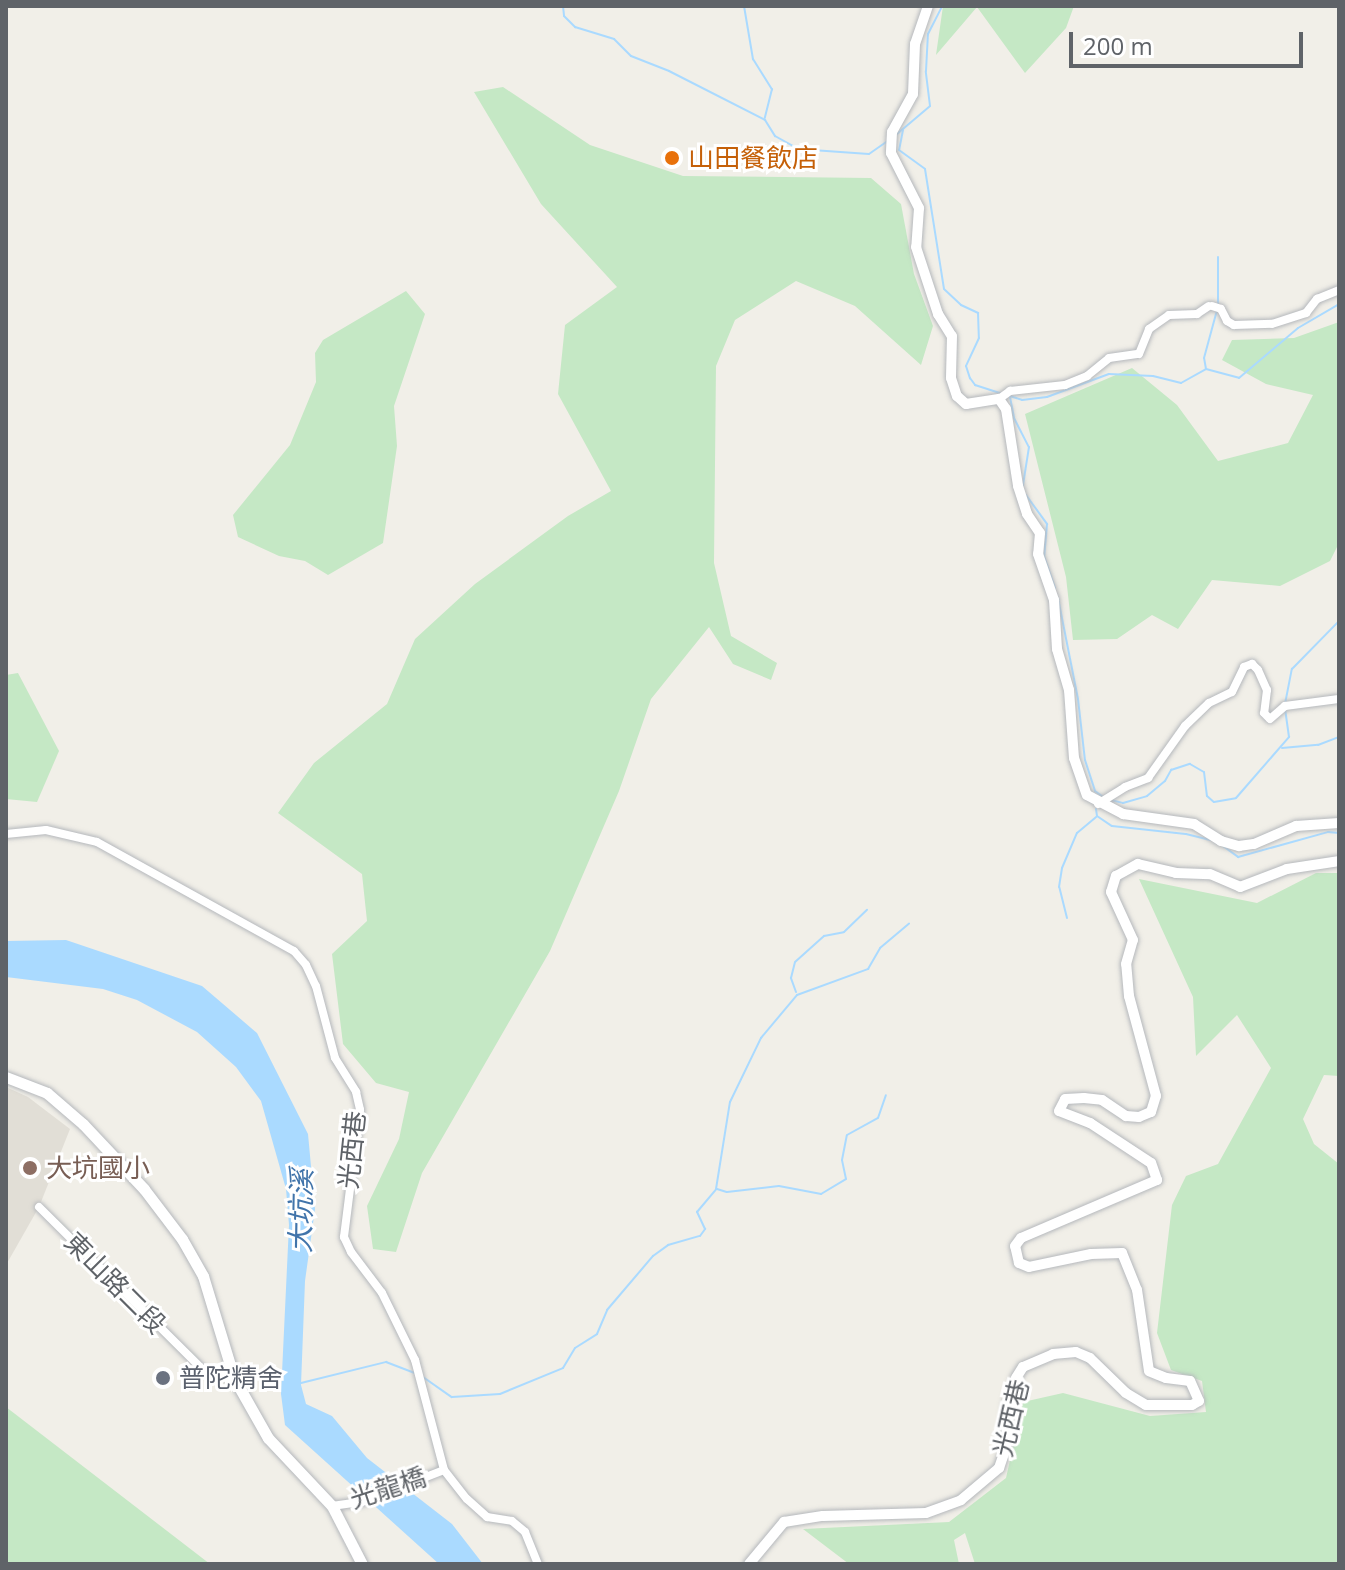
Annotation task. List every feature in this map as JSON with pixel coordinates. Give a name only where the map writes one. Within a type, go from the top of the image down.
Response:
[{"type":"main road","points":[[6,1077],[47,1093],[144,1189],[182,1239],[203,1276],[234,1378],[268,1438],[332,1506],[362,1564]]},
{"type":"street","points":[[928,6],[915,44],[913,94],[892,132],[891,153],[919,208],[916,247],[938,314],[952,336],[951,378],[957,396],[966,404],[999,399],[1010,391],[1065,385],[1087,376],[1109,358],[1139,354],[1149,329],[1169,315],[1197,314],[1214,307],[1234,325],[1272,324],[1306,313],[1317,299],[1339,290]]},
{"type":"street","points":[[999,399],[1006,409],[1018,486],[1027,514],[1040,533],[1038,554],[1058,622],[1057,649],[1069,690],[1074,758],[1087,795],[1098,804],[1123,814],[1194,824],[1221,841],[1239,846],[1254,844],[1296,826],[1339,823]]},
{"type":"street","points":[[1098,804],[1125,787],[1148,778],[1185,726],[1209,703],[1232,692],[1244,667],[1252,664],[1258,670],[1267,690],[1264,713],[1270,719],[1285,706],[1339,699]]},
{"type":"street","name":"光西巷","points":[[6,834],[46,830],[97,842],[294,951],[306,965],[316,986],[335,1058],[356,1092],[360,1110],[344,1237],[351,1252],[382,1293],[415,1360],[444,1470],[467,1499],[487,1517],[512,1521],[525,1532],[538,1564]]},
{"type":"street","name":"光西巷","points":[[749,1564],[784,1522],[823,1516],[926,1513],[961,1500],[999,1468],[1006,1448],[1008,1405],[1016,1378],[1023,1367],[1053,1354],[1076,1352],[1090,1358],[1126,1393],[1146,1405],[1192,1405],[1199,1401],[1190,1381],[1166,1378],[1149,1371],[1137,1290],[1122,1253],[1091,1254],[1029,1267],[1019,1263],[1014,1252],[1021,1238],[1157,1180],[1151,1163],[1090,1123],[1059,1111],[1065,1099],[1084,1098],[1102,1100],[1126,1116],[1139,1117],[1151,1112],[1156,1096],[1126,975],[1133,940],[1111,892],[1111,883],[1126,868],[1138,864],[1176,873],[1210,874],[1240,887],[1287,869],[1339,861]]},
{"type":"street","name":"東山路二段","points":[[39,1207],[205,1372],[234,1378]]},
{"type":"street","name":"光龍橋","points":[[332,1506],[362,1502],[444,1470]]},
{"type":"shaded area","name":"大坑國小","points":[[6,1087],[28,1097],[70,1129],[39,1207],[6,1265]]},
{"type":"green space","points":[[943,6],[1074,6],[1066,28],[1025,73],[977,7],[936,55]]},
{"type":"green space","points":[[503,87],[590,145],[683,176],[871,178],[901,204],[914,274],[933,326],[921,365],[855,306],[796,281],[735,320],[716,366],[714,563],[731,636],[777,663],[771,680],[733,664],[709,627],[651,699],[619,791],[550,951],[422,1173],[396,1252],[373,1249],[367,1206],[399,1139],[409,1092],[376,1083],[343,1044],[332,954],[367,921],[362,874],[278,813],[314,763],[387,704],[415,639],[475,584],[568,516],[611,491],[558,394],[565,325],[617,287],[541,204],[474,92]]},
{"type":"green space","points":[[406,291],[425,314],[394,406],[397,446],[383,543],[328,575],[305,561],[279,556],[238,537],[233,515],[290,445],[316,382],[315,353],[323,340]]},
{"type":"green space","points":[[1339,322],[1339,543],[1330,561],[1280,586],[1212,580],[1178,629],[1152,615],[1117,639],[1073,640],[1066,577],[1025,414],[1132,368],[1177,405],[1218,461],[1288,443],[1313,395],[1266,384],[1222,360],[1232,340],[1294,338]]},
{"type":"green space","points":[[18,673],[59,751],[37,802],[6,799],[6,675]]},
{"type":"green space","points":[[1316,873],[1339,873],[1339,1076],[1324,1075],[1303,1119],[1314,1144],[1339,1164],[1339,1564],[975,1564],[965,1533],[954,1540],[959,1564],[849,1564],[803,1529],[949,1522],[1006,1478],[1023,1402],[1063,1393],[1150,1416],[1206,1412],[1202,1381],[1171,1370],[1157,1333],[1172,1205],[1186,1176],[1218,1164],[1271,1068],[1237,1015],[1196,1056],[1193,997],[1139,879],[1257,903]]},
{"type":"green space","points":[[6,1407],[210,1564],[6,1564]]},
{"type":"water","name":"大坑溪","points":[[66,940],[202,986],[257,1033],[308,1134],[315,1209],[305,1281],[301,1385],[306,1404],[332,1416],[367,1458],[452,1524],[483,1564],[439,1564],[285,1425],[281,1394],[289,1225],[286,1189],[261,1101],[236,1067],[197,1032],[137,1000],[103,989],[6,977],[6,941]]},
{"type":"waterway","points":[[563,6],[564,16],[575,27],[614,39],[631,56],[669,71],[765,120],[775,136],[798,149],[869,154],[889,140]]},
{"type":"waterway","points":[[744,6],[753,59],[772,89],[765,118]]},
{"type":"waterway","points":[[897,134],[930,106],[926,71],[928,34],[942,6]]},
{"type":"waterway","points":[[903,130],[899,150],[925,169],[944,289],[961,305],[978,313],[979,338],[966,366],[970,378],[975,385],[1000,393]]},
{"type":"waterway","points":[[1218,257],[1218,304]]},
{"type":"waterway","points":[[1010,396],[1022,400],[1047,397],[1109,374],[1153,376],[1181,383],[1206,369],[1239,378],[1298,328],[1339,304]]},
{"type":"waterway","points":[[1206,369],[1204,358],[1217,310]]},
{"type":"waterway","points":[[1010,397],[1014,418],[1029,447],[1023,486]]},
{"type":"waterway","points":[[1026,495],[1047,524],[1044,556],[1055,588]]},
{"type":"waterway","points":[[1058,598],[1078,699],[1085,760],[1095,791],[1102,796]]},
{"type":"waterway","points":[[1285,704],[1292,669],[1339,621]]},
{"type":"waterway","points":[[1111,800],[1123,803],[1147,796],[1165,781],[1171,770],[1190,764],[1204,772],[1207,796],[1214,802],[1236,798],[1289,737],[1285,710]]},
{"type":"waterway","points":[[1282,748],[1318,745],[1339,737]]},
{"type":"waterway","points":[[1096,809],[1097,816],[1112,826],[1186,834],[1210,840]]},
{"type":"waterway","points":[[1067,918],[1059,887],[1062,868],[1077,833],[1096,817]]},
{"type":"waterway","points":[[1223,846],[1238,857],[1328,832],[1339,833]]},
{"type":"waterway","points":[[796,992],[791,978],[795,962],[824,936],[844,932],[867,910]]},
{"type":"waterway","points":[[423,1377],[452,1397],[500,1394],[563,1368],[575,1348],[597,1334],[607,1310],[653,1256],[668,1245],[700,1236],[705,1229],[697,1212],[716,1189],[730,1102],[761,1038],[797,995],[868,969],[880,948],[909,924]]},
{"type":"waterway","points":[[717,1189],[727,1192],[779,1186],[821,1194],[846,1179],[842,1160],[847,1135],[878,1118],[886,1095]]},
{"type":"waterway","points":[[301,1383],[386,1362],[414,1373]]},
{"type":"place","name":"山田餐飲店","points":[[672,158]]},
{"type":"place","name":"大坑國小","points":[[30,1168]]},
{"type":"place","name":"普陀精舍","points":[[163,1378]]}]
